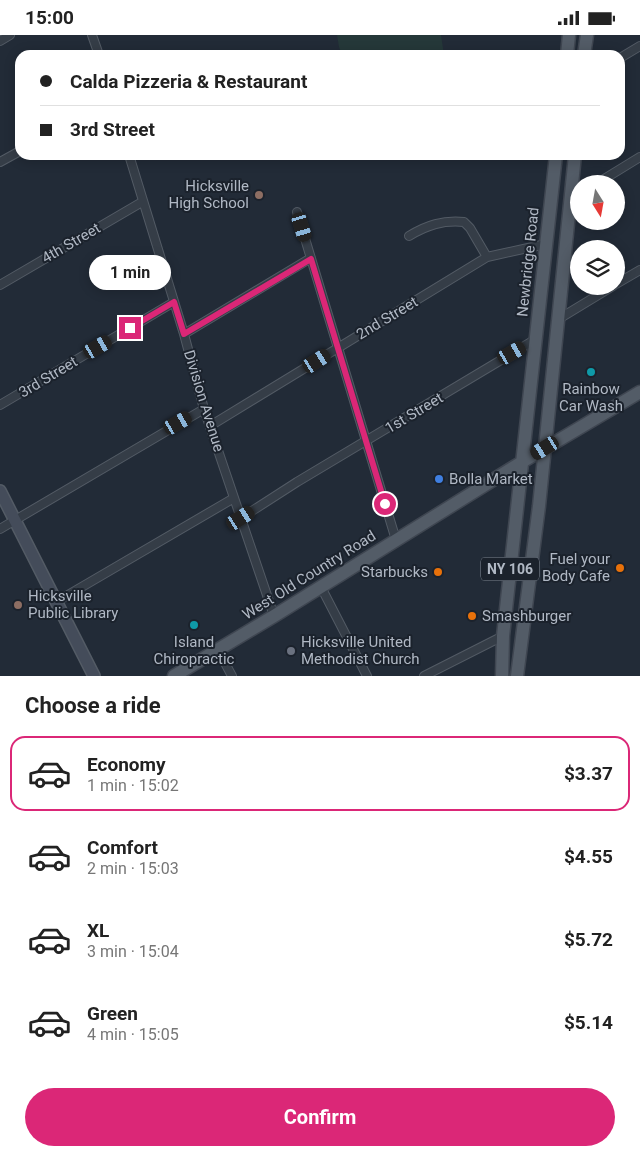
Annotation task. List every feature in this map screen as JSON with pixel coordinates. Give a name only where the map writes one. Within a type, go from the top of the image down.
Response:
[{"type":"main road","points":[[568,50],[569,35]]},
{"type":"main road","points":[[585,50],[587,35]]},
{"type":"main road","name":"Newbridge Road","points":[[522,462],[555,160]]},
{"type":"main road","name":"NY 106","points":[[575,160],[575,175]]},
{"type":"main road","name":"NY 106","points":[[517,676],[536,531],[557,320],[570,230]]},
{"type":"main road","name":"West Old Country Road","points":[[174,676],[522,462],[640,392]]},
{"type":"main road","name":"NY 106","points":[[502,676],[503,636],[522,462]]},
{"type":"main road","points":[[0,491],[94,676]]},
{"type":"main road","points":[[503,650],[520,647]]},
{"type":"street","points":[[0,41],[10,35]]},
{"type":"street","points":[[92,35],[96,50]]},
{"type":"street","points":[[625,55],[640,46]]},
{"type":"street","points":[[0,162],[15,154]]},
{"type":"street","points":[[611,175],[640,157]]},
{"type":"street","name":"Division Avenue","points":[[130,160],[184,334],[204,409],[274,616]]},
{"type":"street","name":"4th Street","points":[[0,285],[142,202]]},
{"type":"street","points":[[297,212],[396,540]]},
{"type":"street","points":[[409,236],[423,227],[436,223],[464,222],[470,228],[487,257]]},
{"type":"street","name":"2nd Street","points":[[210,427],[487,257],[546,244]]},
{"type":"street","points":[[184,334],[311,259]]},
{"type":"street","points":[[625,279],[640,270]]},
{"type":"street","points":[[557,320],[598,295]]},
{"type":"street","name":"3rd Street","points":[[0,405],[174,302]]},
{"type":"street","name":"1st Street","points":[[241,518],[297,482],[536,339]]},
{"type":"street","points":[[0,529],[204,409]]},
{"type":"street","points":[[56,602],[234,498]]},
{"type":"street","points":[[321,587],[367,676]]},
{"type":"street","points":[[424,676],[503,636]]},
{"type":"street","points":[[218,650],[232,676]]},
{"type":"shaded area","points":[[337,35],[441,35],[443,50],[340,50]]},
{"type":"place","name":"Hicksville High School","points":[[259,195]]},
{"type":"place","name":"Rainbow Car Wash","points":[[591,372]]},
{"type":"place","name":"Bolla Market","points":[[439,479]]},
{"type":"place","name":"Fuel your Body Cafe","points":[[620,568]]},
{"type":"place","name":"Starbucks","points":[[438,572]]},
{"type":"place","name":"Hicksville Public Library","points":[[18,605]]},
{"type":"place","name":"Smashburger","points":[[472,616]]},
{"type":"place","name":"Island Chiropractic","points":[[194,625]]},
{"type":"place","name":"Hicksville United Methodist Church","points":[[291,651]]},
{"type":"route","points":[[130,328],[174,302],[184,334],[311,259],[385,504]]}]
